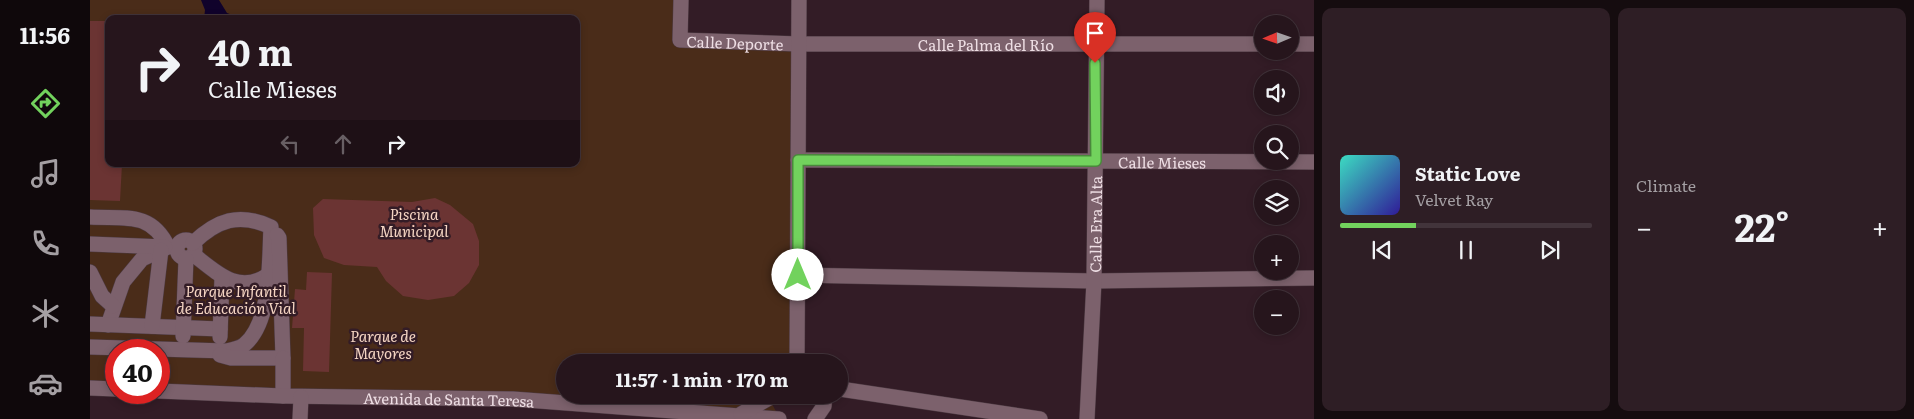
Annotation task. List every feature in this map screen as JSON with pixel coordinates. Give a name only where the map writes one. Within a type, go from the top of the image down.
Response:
[{"type":"street","name":"Calle Deporte","points":[[681,0],[680,40],[799,44]]},
{"type":"street","points":[[798,354],[799,0]]},
{"type":"street","name":"Calle Era Alta","points":[[1087,419],[1094,281],[1095,43],[1097,0]]},
{"type":"street","name":"Calle Palma del Río","points":[[799,44],[1254,44]]},
{"type":"street","points":[[1299,44],[1314,44]]},
{"type":"street","name":"Calle Mieses","points":[[798,160],[1314,162]]},
{"type":"street","points":[[90,217],[144,220],[161,232],[180,250],[222,277],[242,283],[257,283],[268,275]]},
{"type":"street","points":[[108,325],[113,306],[123,282],[142,259],[180,250],[210,228],[231,220],[257,220],[270,227],[279,238],[283,396]]},
{"type":"street","points":[[90,347],[214,351],[243,346],[260,325],[268,275],[270,227]]},
{"type":"street","points":[[90,244],[180,250]]},
{"type":"street","points":[[152,326],[180,250]]},
{"type":"street","points":[[180,250],[184,328],[183,350]]},
{"type":"street","points":[[90,272],[102,296],[113,306]]},
{"type":"street","points":[[798,275],[1094,281],[1314,278]]},
{"type":"street","points":[[214,351],[220,329],[222,277]]},
{"type":"street","points":[[90,324],[220,329]]},
{"type":"street","points":[[214,351],[232,358],[283,358]]},
{"type":"street","points":[[90,388],[105,389]]},
{"type":"street","points":[[848,390],[1040,419]]},
{"type":"street","name":"Avenida de Santa Teresa","points":[[170,391],[283,396],[514,399],[780,419]]},
{"type":"street","points":[[300,419],[301,396]]},
{"type":"street","points":[[737,416],[751,411],[761,404]]},
{"type":"street","points":[[773,404],[780,419]]},
{"type":"street","points":[[820,417],[824,404]]},
{"type":"green space","points":[[90,0],[681,0],[680,39],[799,44],[797,354],[556,354],[556,404],[772,404],[778,415],[170,389],[170,339],[105,339],[105,388],[90,387]]},
{"type":"shaded area","points":[[201,0],[219,0],[227,13],[232,15],[204,15],[205,10]]},
{"type":"building","points":[[90,21],[105,21],[105,167],[122,167],[120,201],[90,200]]},
{"type":"building","points":[[435,198],[450,205],[473,224],[479,241],[479,265],[469,283],[454,296],[428,300],[403,296],[386,281],[377,267],[344,265],[324,258],[314,235],[313,208],[323,199],[412,202]]},
{"type":"building","points":[[307,272],[332,273],[329,372],[303,371],[304,328],[292,328],[295,289],[306,290]]},
{"type":"route","points":[[798,275],[798,160],[1096,161],[1095,63]]},
{"type":"park label","name":"Piscina Municipal","points":[[414,222]]},
{"type":"park label","name":"Parque Infantil de Educación Vial","points":[[236,298]]},
{"type":"park label","name":"Parque de Mayores","points":[[383,344]]}]
